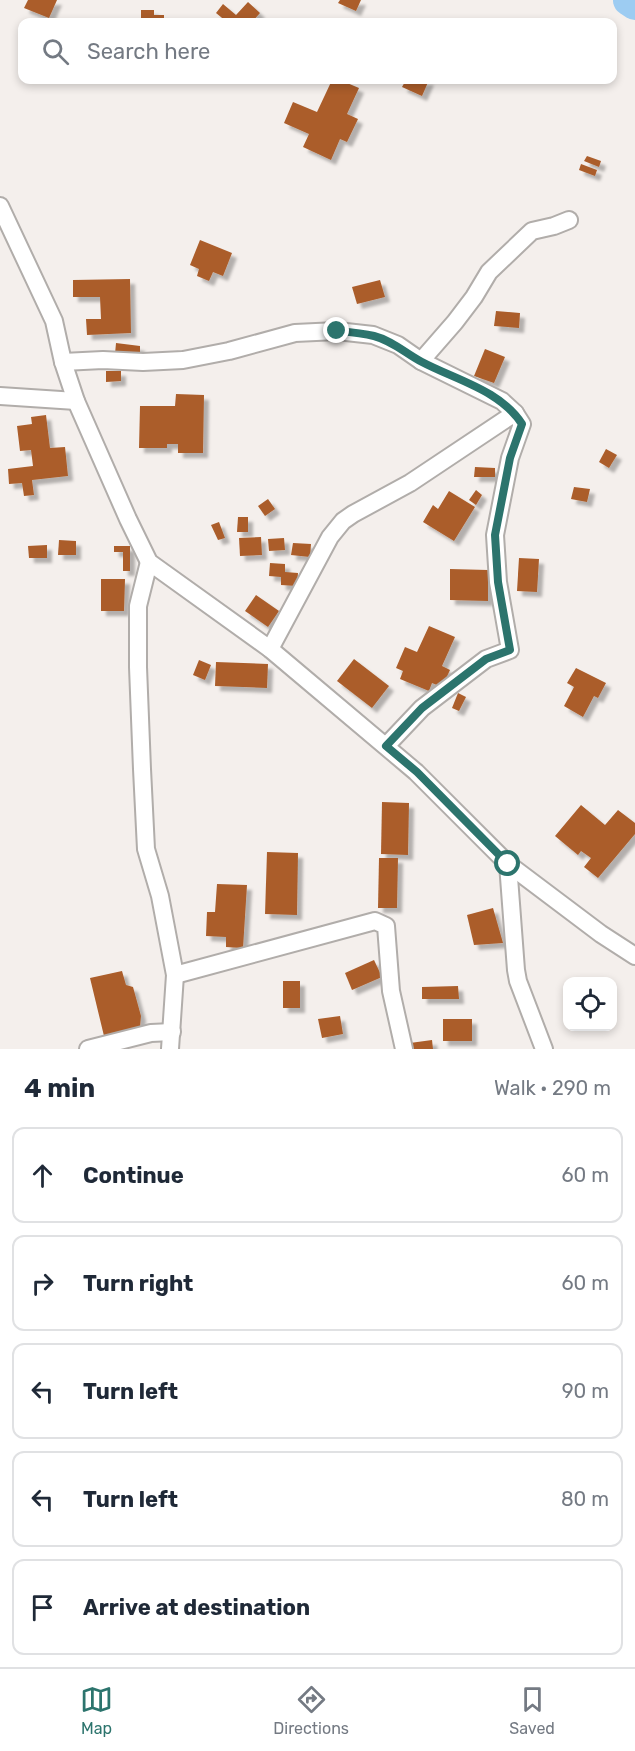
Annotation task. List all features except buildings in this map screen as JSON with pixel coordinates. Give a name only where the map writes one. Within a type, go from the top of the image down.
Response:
[{"type":"street","points":[[0,206],[54,321],[63,362],[76,401],[149,562],[270,649],[417,772],[508,864],[601,934],[635,956]]},
{"type":"street","points":[[421,361],[455,322],[489,272],[532,231],[569,220]]},
{"type":"street","points":[[63,362],[183,360],[229,351],[295,333],[337,331],[373,335],[398,345],[421,361],[502,401],[515,413],[522,424],[510,458],[495,535],[498,582],[510,650],[486,659],[422,708],[386,746]]},
{"type":"street","points":[[0,396],[76,401]]},
{"type":"street","points":[[270,649],[330,537],[343,521],[410,483],[515,413]]},
{"type":"street","points":[[88,1049],[151,1033],[171,1041],[175,975],[160,896],[146,849],[145,837],[138,667],[138,606],[149,562]]},
{"type":"street","points":[[508,864],[518,981],[544,1049]]},
{"type":"street","points":[[175,975],[375,921],[386,926],[392,991],[404,1049]]},
{"type":"waterway","points":[[629,0],[635,4]]},
{"type":"route","points":[[337,331],[373,335],[398,345],[421,361],[502,401],[515,413],[522,424],[510,458],[495,535],[498,582],[510,650],[486,659],[422,708],[386,746],[417,772],[508,864]]}]
